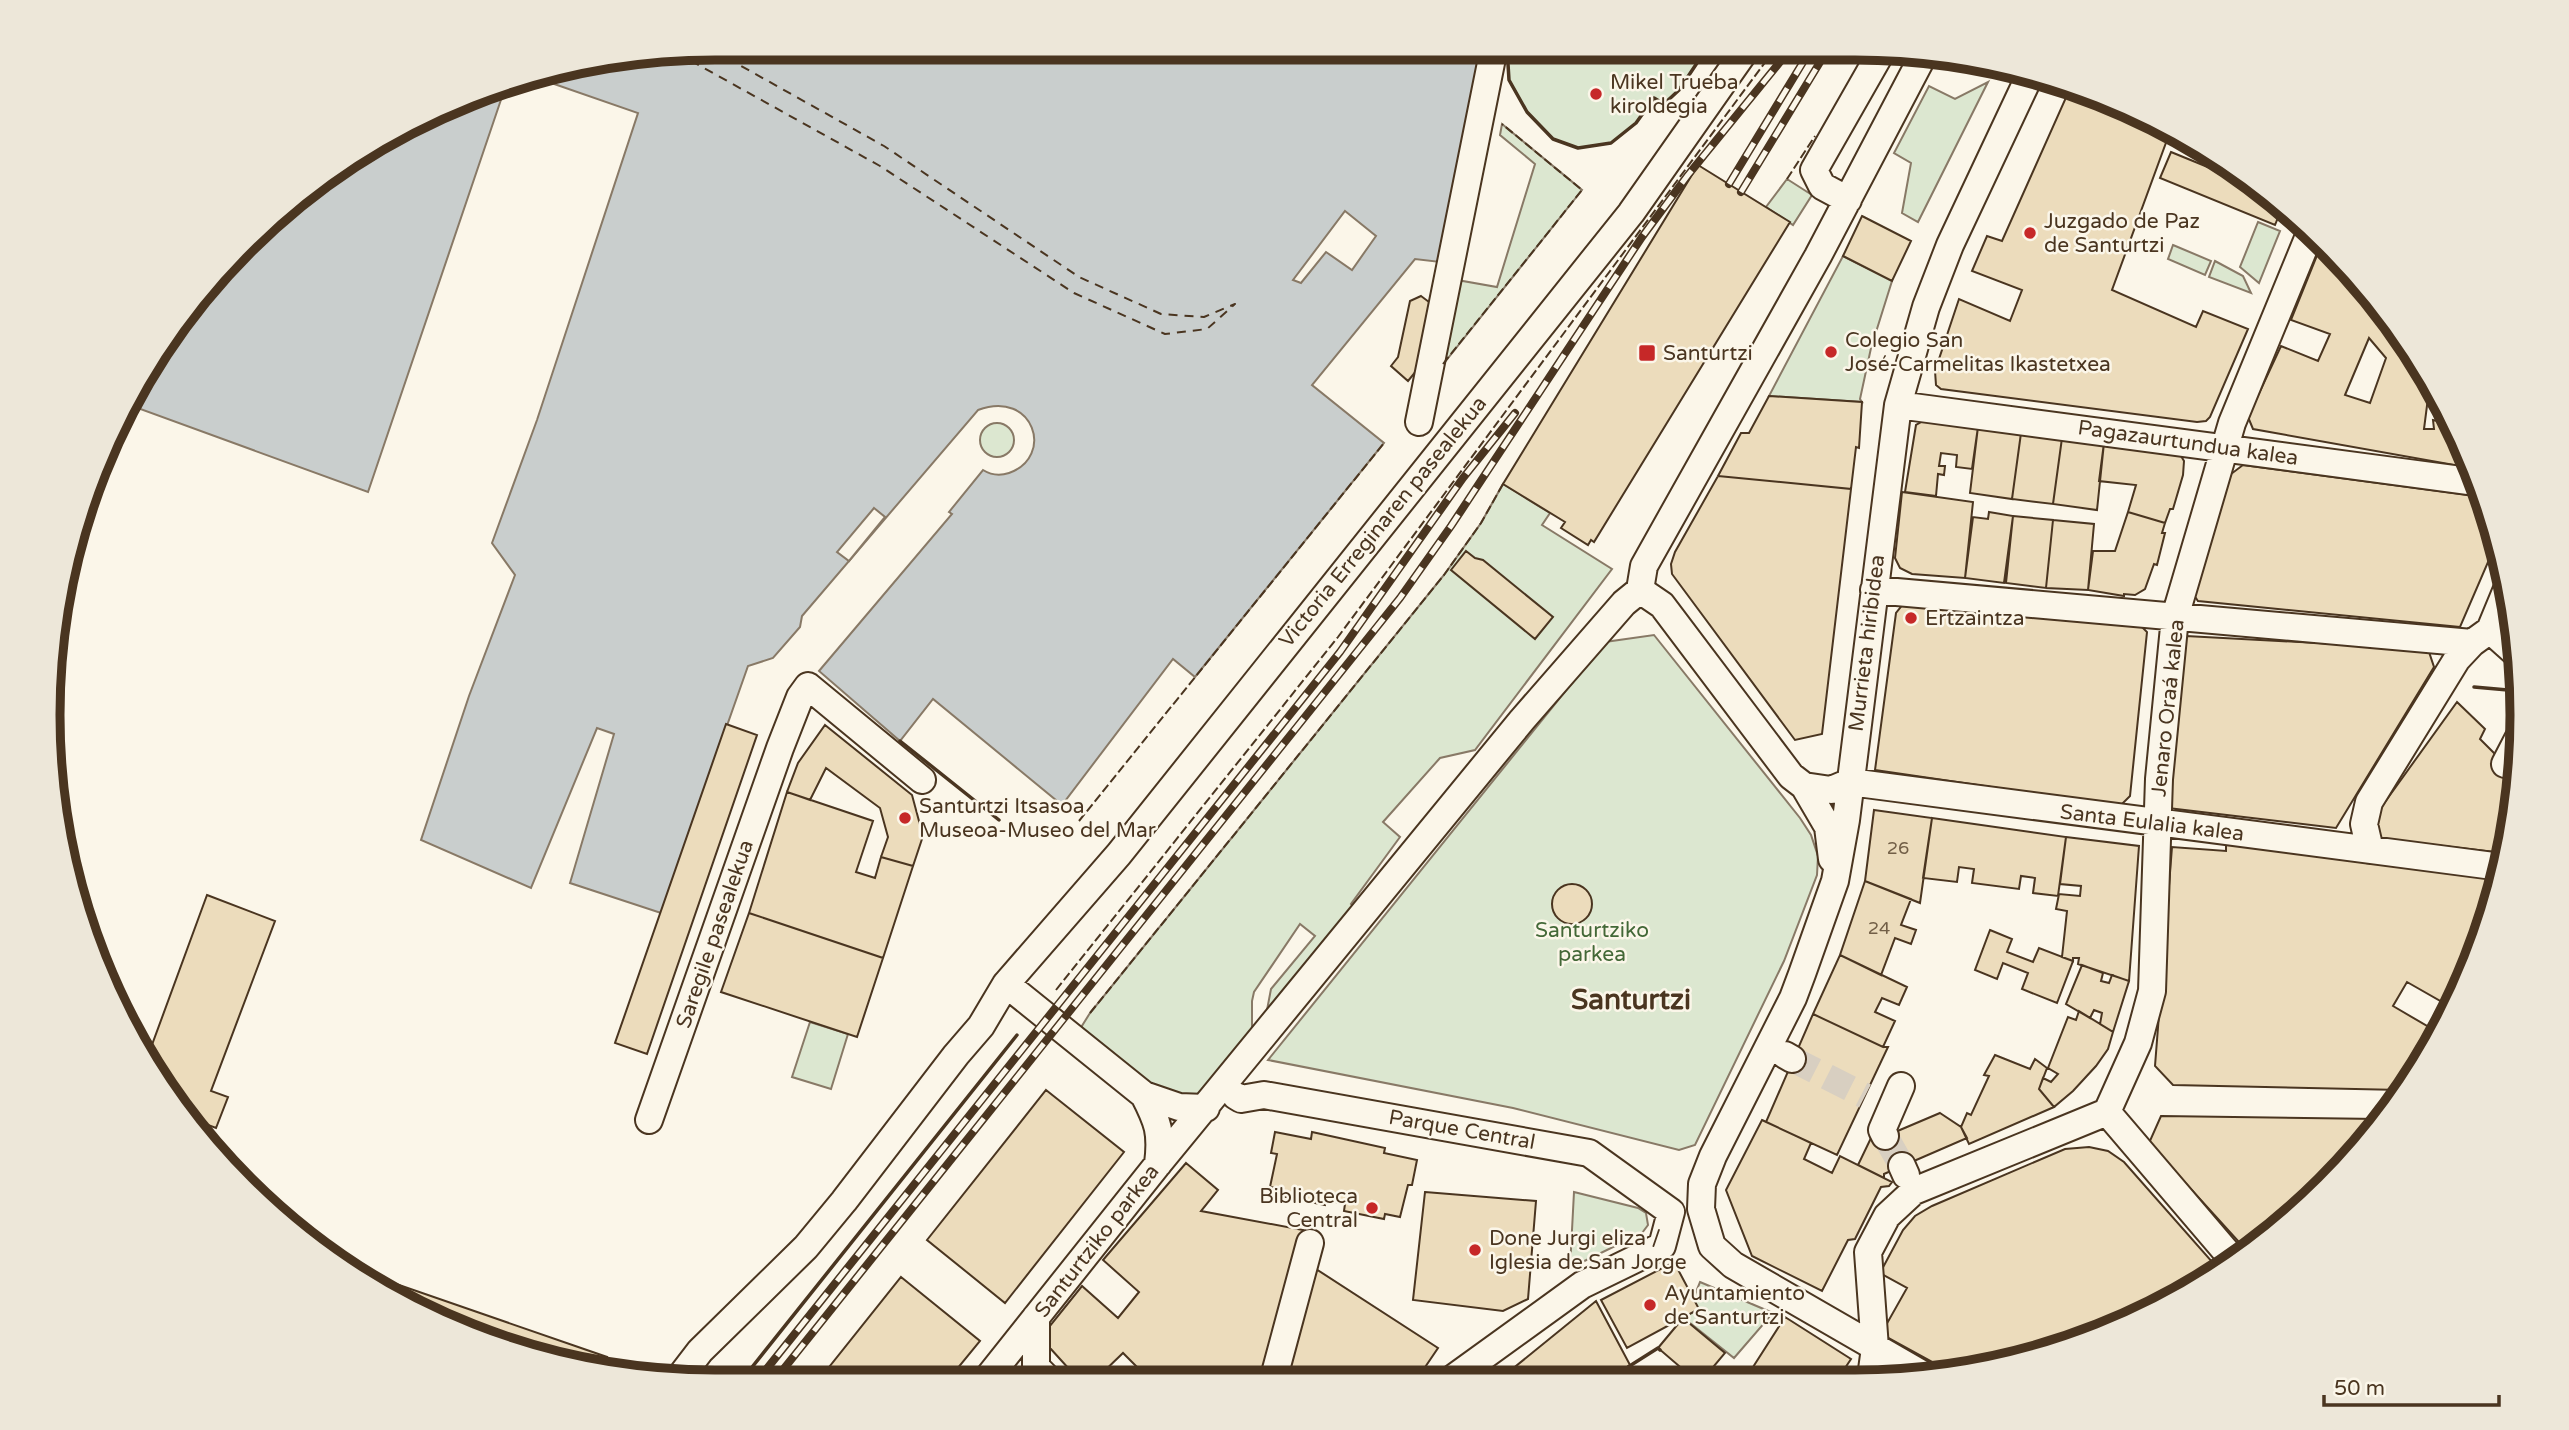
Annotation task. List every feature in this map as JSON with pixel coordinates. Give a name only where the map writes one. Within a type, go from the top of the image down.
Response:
[{"type":"street","points":[[1419,422],[1492,60]]},
{"type":"street","name":"Victoria Erreginaren pasealekua","points":[[686,1369],[697,1354],[806,1247],[981,1026],[1006,984],[1119,854],[1631,213],[1739,60]]},
{"type":"street","points":[[1848,200],[1822,186],[1815,170],[1877,61]]},
{"type":"street","points":[[1835,881],[1828,827],[1804,786],[1791,776],[1662,605],[1640,590],[1644,566],[1848,200],[1919,63]]},
{"type":"street","name":"Murrieta hiribidea","points":[[1875,1348],[1733,1265],[1712,1245],[1701,1209],[1702,1184],[1713,1156],[1793,998],[1835,881],[1846,820],[1898,405],[1926,307],[1950,245],[2026,83]]},
{"type":"street","name":"Jenaro Oraá kalea","points":[[2107,1112],[2138,1043],[2152,990],[2159,779],[2175,617],[2232,423],[2307,241]]},
{"type":"street","name":"Pagazaurtundua kalea","points":[[1898,405],[2466,481]]},
{"type":"street","name":"Santurtziko parkea","points":[[994,1370],[1158,1164],[1522,720],[1623,603],[1640,590]]},
{"type":"street","points":[[1874,590],[2175,617],[2481,637],[2506,649]]},
{"type":"street","points":[[2370,850],[2364,824],[2369,802],[2457,659],[2481,637],[2500,603]]},
{"type":"street","name":"Saregile pasealekua","points":[[649,1120],[780,748],[800,697],[808,686],[922,780]]},
{"type":"street","points":[[2505,764],[2508,758]]},
{"type":"street","name":"Santa Eulalia kalea","points":[[1804,786],[1831,790],[1850,782],[2492,866]]},
{"type":"street","points":[[1006,984],[1144,1095],[1178,1107],[1206,1108]]},
{"type":"street","points":[[1885,1136],[1882,1130],[1901,1086]]},
{"type":"street","points":[[1144,1095],[1156,1117],[1161,1137],[1158,1164]]},
{"type":"street","name":"Parque Central","points":[[1236,1096],[1241,1099],[1265,1095],[1589,1153],[1671,1212],[1662,1246],[1582,1285],[1463,1370]]},
{"type":"street","points":[[1872,1370],[1875,1348],[1868,1252],[1887,1216],[1914,1191],[2107,1112],[2228,1253]]},
{"type":"street","points":[[1276,1370],[1310,1243]]},
{"type":"street","points":[[1036,1317],[1036,1367],[1039,1370]]},
{"type":"street","points":[[1875,1348],[1910,1368]]},
{"type":"green space","name":"Mikel Trueba kiroldegia","points":[[1508,60],[1699,60],[1679,90],[1664,104],[1654,98],[1636,123],[1611,143],[1578,148],[1553,139],[1527,112],[1509,80]]},
{"type":"green space","points":[[1988,82],[1918,222],[1902,213],[1911,163],[1894,153],[1929,86],[1955,99]]},
{"type":"green space","points":[[1502,124],[1582,190],[1441,367],[1457,280],[1497,287],[1535,164],[1500,135]]},
{"type":"green space","points":[[1787,179],[1812,195],[1793,225],[1766,207]]},
{"type":"green space","points":[[2258,222],[2280,231],[2259,283],[2240,267]]},
{"type":"green space","points":[[2173,245],[2211,261],[2205,275],[2168,259]]},
{"type":"green space","points":[[1843,256],[1892,281],[1871,348],[1860,399],[1862,402],[1769,396]]},
{"type":"green space","points":[[2215,261],[2243,276],[2251,293],[2209,277]]},
{"type":"green space","points":[[997,423],[1009,428],[1014,440],[1009,452],[997,457],[985,452],[980,440],[985,428]]},
{"type":"green space","points":[[1503,484],[1550,513],[1542,525],[1612,569],[1475,750],[1440,758],[1383,822],[1400,837],[1351,904],[1353,906],[1267,1010],[1271,989],[1315,936],[1300,924],[1254,992],[1252,1030],[1200,1096],[1167,1096],[1080,1029],[1090,1013],[1444,575],[1481,523]]},
{"type":"green space","name":"Santurtziko parkea","points":[[1654,635],[1800,818],[1811,835],[1818,856],[1817,875],[1784,961],[1695,1145],[1679,1150],[1513,1108],[1268,1060],[1605,642]]},
{"type":"green space","points":[[810,1022],[848,1034],[831,1089],[792,1077]]},
{"type":"green space","points":[[1574,1192],[1638,1208],[1646,1213],[1648,1225],[1642,1233],[1570,1268]]},
{"type":"green space","points":[[1700,1282],[1773,1313],[1734,1358],[1685,1319]]},
{"type":"shaded area","points":[[715,60],[1480,60],[1440,262],[1415,259],[1312,385],[1384,443],[1195,677],[1173,659],[1062,805],[933,699],[900,741],[819,671],[952,514],[949,512],[983,470],[996,475],[1009,473],[1023,465],[1031,453],[1034,440],[1032,428],[1025,416],[1013,409],[997,406],[978,410],[802,616],[800,627],[773,658],[748,666],[661,913],[570,883],[614,734],[597,728],[531,888],[421,840],[469,696],[515,575],[492,543],[537,420],[638,113],[547,82],[629,65]]},
{"type":"shaded area","points":[[503,94],[368,492],[136,408],[170,351],[195,316],[251,251],[283,222],[316,195],[387,147],[464,109]]},
{"type":"pier","points":[[1345,211],[1376,236],[1352,270],[1326,252],[1301,283],[1293,280]]},
{"type":"pier","points":[[874,508],[885,517],[849,561],[837,552]]},
{"type":"building","points":[[2067,95],[2105,109],[2167,139],[2112,290],[2196,327],[2203,311],[2248,329],[2210,417],[2206,421],[2197,422],[1941,389],[1936,385],[1935,371],[1959,299],[2010,321],[2022,290],[1972,271],[1987,236],[2002,241]]},
{"type":"building","points":[[2171,152],[2222,173],[2279,216],[2275,225],[2160,178]]},
{"type":"building","name":"Santurtzi","points":[[1698,165],[1790,222],[1594,542],[1591,540],[1588,545],[1561,528],[1565,522],[1503,484]]},
{"type":"building","points":[[1862,216],[1911,241],[1892,281],[1843,256]]},
{"type":"building","points":[[2319,252],[2374,316],[2399,351],[2428,398],[2424,429],[2434,429],[2433,420],[2440,422],[2461,466],[2253,429],[2248,417],[2281,346],[2318,361],[2330,334],[2291,320]],"holes":[[[2369,338],[2386,358],[2370,403],[2345,395]]]},
{"type":"building","points":[[1421,296],[1429,302],[1431,309],[1417,370],[1408,381],[1391,366],[1398,357],[1410,301]]},
{"type":"building","points":[[1769,396],[1862,402],[1859,448],[1856,447],[1851,489],[1718,476],[1741,433],[1749,433]]},
{"type":"building","points":[[1925,420],[1978,427],[1972,469],[1956,467],[1957,455],[1941,453],[1939,466],[1945,466],[1944,475],[1938,474],[1936,496],[1905,492],[1916,425]]},
{"type":"building","points":[[1978,427],[2021,433],[2012,499],[1970,493]]},
{"type":"building","points":[[2021,433],[2062,438],[2053,504],[2012,499]]},
{"type":"building","points":[[2062,438],[2104,443],[2097,510],[2053,504]]},
{"type":"building","points":[[2104,443],[2177,453],[2181,456],[2184,461],[2183,475],[2173,509],[2170,509],[2165,523],[2128,512],[2136,485],[2099,481]]},
{"type":"building","points":[[2243,465],[2472,496],[2490,558],[2460,627],[2198,601],[2191,591],[2231,474]]},
{"type":"building","points":[[1718,476],[1851,489],[1822,734],[1795,740],[1672,574],[1671,564],[1675,552]]},
{"type":"building","points":[[1902,492],[1973,502],[1965,578],[1912,574],[1900,568],[1895,558]]},
{"type":"building","points":[[1989,512],[2013,516],[2004,583],[1965,578],[1973,517],[1988,519]]},
{"type":"building","points":[[2128,512],[2165,523],[2157,565],[2154,564],[2145,589],[2135,595],[2124,596],[2088,590],[2093,551],[2115,551]]},
{"type":"building","points":[[2013,516],[2053,520],[2046,588],[2006,583]]},
{"type":"building","points":[[2053,520],[2094,524],[2088,590],[2046,588]]},
{"type":"building","points":[[1466,551],[1483,560],[1553,617],[1535,639],[1451,570]]},
{"type":"building","points":[[1904,603],[2141,626],[2147,632],[2130,796],[2120,806],[1875,770],[1896,613]]},
{"type":"building","points":[[2186,636],[2428,649],[2434,667],[2336,828],[2168,808]]},
{"type":"building","points":[[2457,702],[2485,729],[2480,739],[2505,764],[2508,763],[2495,852],[2382,839],[2372,820]]},
{"type":"building","points":[[726,724],[757,735],[647,1054],[615,1043]]},
{"type":"building","points":[[825,725],[912,795],[923,836],[913,866],[881,857],[888,837],[880,808],[826,768],[810,800],[787,792],[798,763]]},
{"type":"building","points":[[787,792],[873,821],[856,872],[875,878],[881,857],[913,866],[883,958],[749,913]]},
{"type":"building","points":[[1874,810],[1932,818],[1920,903],[1865,881]]},
{"type":"building","points":[[1932,818],[2066,837],[2058,896],[2033,893],[2035,878],[2021,876],[2019,889],[1972,883],[1974,869],[1959,867],[1957,882],[1923,878]]},
{"type":"building","points":[[2066,837],[2139,846],[2129,981],[2078,964],[2079,958],[2073,958],[2073,961],[2062,957],[2067,911],[2056,909],[2059,894],[2080,896],[2081,886],[2060,884]]},
{"type":"building","points":[[2226,842],[2489,877],[2475,926],[2443,1003],[2407,982],[2393,1006],[2430,1028],[2391,1090],[2173,1085],[2155,1066],[2172,847],[2226,851]]},
{"type":"building","points":[[1865,881],[1911,899],[1901,925],[1916,930],[1911,944],[1895,938],[1881,975],[1840,955]]},
{"type":"building","points":[[1572,884],[1586,890],[1592,904],[1586,918],[1572,924],[1558,918],[1552,904],[1558,890]]},
{"type":"building","points":[[207,895],[275,921],[211,1091],[228,1097],[216,1128],[203,1124],[151,1049]]},
{"type":"building","points":[[749,913],[883,958],[857,1037],[721,992]]},
{"type":"building","points":[[1990,930],[2012,939],[2007,952],[2033,962],[2039,948],[2073,961],[2057,1003],[2022,989],[2028,973],[2003,963],[1997,979],[1975,970]]},
{"type":"building","points":[[1840,955],[1907,987],[1899,1005],[1882,998],[1875,1012],[1895,1021],[1883,1047],[1813,1014]]},
{"type":"building","points":[[2082,965],[2103,973],[2101,981],[2109,983],[2112,975],[2129,981],[2113,1032],[2100,1024],[2102,1013],[2094,1010],[2090,1018],[2066,1004]]},
{"type":"building","points":[[2079,1011],[2113,1032],[2108,1049],[2096,1066],[2054,1107],[2039,1089],[2043,1078],[2051,1082],[2058,1074],[2048,1068],[2068,1017],[2076,1020]]},
{"type":"building","points":[[1813,1014],[1888,1047],[1837,1155],[1766,1122]]},
{"type":"building","points":[[1995,1055],[2030,1069],[2035,1059],[2047,1068],[2039,1089],[2054,1107],[1969,1144],[1961,1127],[1967,1113],[1971,1115],[1989,1076],[1984,1075]]},
{"type":"building","points":[[1046,1090],[1124,1152],[1005,1303],[927,1240]]},
{"type":"building","points":[[1940,1113],[1961,1127],[1967,1138],[1884,1174],[1884,1178],[1858,1165],[1871,1138],[1874,1141]]},
{"type":"building","points":[[2161,1116],[2370,1119],[2318,1179],[2241,1244],[2149,1143]]},
{"type":"building","points":[[1762,1120],[1811,1143],[1804,1159],[1832,1173],[1840,1156],[1892,1182],[1889,1186],[1881,1187],[1855,1239],[1848,1240],[1822,1291],[1752,1256],[1726,1190]]},
{"type":"building","points":[[1275,1132],[1311,1139],[1312,1132],[1385,1148],[1384,1153],[1417,1160],[1412,1185],[1408,1185],[1400,1217],[1385,1214],[1384,1219],[1344,1211],[1345,1204],[1326,1200],[1325,1205],[1281,1196],[1283,1189],[1270,1187],[1277,1154],[1271,1153]]},
{"type":"building","points":[[2089,1147],[2108,1151],[2124,1162],[2213,1263],[2182,1283],[2105,1321],[2065,1336],[1982,1358],[1938,1365],[1881,1334],[1907,1288],[1880,1273],[1903,1230],[1915,1216],[1932,1206],[2065,1149]]},
{"type":"building","points":[[1186,1163],[1218,1190],[1201,1211],[1303,1230],[1291,1292],[1269,1370],[1140,1370],[1123,1353],[1105,1370],[1070,1370],[1050,1348],[1049,1327],[1082,1286],[1118,1318],[1139,1292],[1103,1260]]},
{"type":"building","name":"Done Jurgi eliza / Iglesia de San Jorge","points":[[1425,1192],[1536,1201],[1528,1299],[1503,1311],[1413,1300]]},
{"type":"building","name":"Ayuntamiento de Santurtzi","points":[[1674,1262],[1699,1309],[1627,1348],[1601,1300]]},
{"type":"building","points":[[1316,1269],[1438,1348],[1423,1370],[1281,1370]]},
{"type":"building","points":[[901,1277],[980,1341],[956,1370],[827,1370]]},
{"type":"building","points":[[380,1278],[607,1357],[606,1361],[587,1358],[504,1336],[425,1303]]},
{"type":"building","points":[[1596,1301],[1630,1365],[1624,1370],[1511,1370]]},
{"type":"building","points":[[1785,1317],[1851,1359],[1844,1370],[1751,1370]]},
{"type":"building","points":[[1683,1318],[1725,1353],[1711,1370],[1684,1370],[1658,1348]]},
{"type":"ferry route","points":[[691,61],[880,166],[1074,293],[1165,334],[1207,329],[1235,304],[1204,317],[1161,314],[1079,277],[884,146],[730,60]]},
{"type":"tunnel","points":[[1792,1059],[1865,1096]]},
{"type":"tunnel","points":[[1885,1136],[1902,1166]]},
{"type":"railway","points":[[783,1370],[1400,598],[1451,526],[1642,237],[1688,175],[1782,60]]},
{"type":"railway","points":[[1729,184],[1804,60]]},
{"type":"railway","points":[[1741,192],[1821,60]]},
{"type":"railway","points":[[766,1370],[1340,652],[1463,478],[1515,413]]},
{"type":"fence","points":[[1056,990],[1338,637],[1767,60]]},
{"type":"fence","points":[[1443,364],[1582,190],[1502,124]]},
{"type":"fence","points":[[1787,179],[1815,136]]},
{"type":"fence","points":[[1079,821],[1384,443]]},
{"type":"fence","points":[[1090,1013],[1444,575],[1481,523],[1503,484]]},
{"type":"wall","points":[[1508,60],[1509,80],[1527,112],[1553,139],[1578,148],[1611,143],[1636,123],[1654,98],[1664,104],[1679,90],[1699,60]]},
{"type":"wall","points":[[2474,687],[2509,690]]},
{"type":"wall","points":[[900,741],[999,820]]},
{"type":"wall","points":[[750,1370],[1017,1035]]},
{"type":"wall","points":[[1628,1367],[1658,1348],[1660,1350]]},
{"type":"place","name":"Mikel Trueba kiroldegia","points":[[1596,94]]},
{"type":"place","name":"Juzgado de Paz de Santurtzi","points":[[2030,233]]},
{"type":"place","name":"Colegio San José-Carmelitas Ikastetxea","points":[[1831,352]]},
{"type":"place","name":"Santurtzi","points":[[1647,353]]},
{"type":"place","name":"Ertzaintza","points":[[1911,618]]},
{"type":"place","name":"Santurtzi Itsasoa Museoa-Museo del Mar","points":[[905,818]]},
{"type":"place","name":"Biblioteca Central","points":[[1372,1208]]},
{"type":"place","name":"Done Jurgi eliza / Iglesia de San Jorge","points":[[1475,1250]]},
{"type":"place","name":"Ayuntamiento de Santurtzi","points":[[1650,1305]]},
{"type":"district","name":"Santurtzi","points":[[1631,1000]]}]
